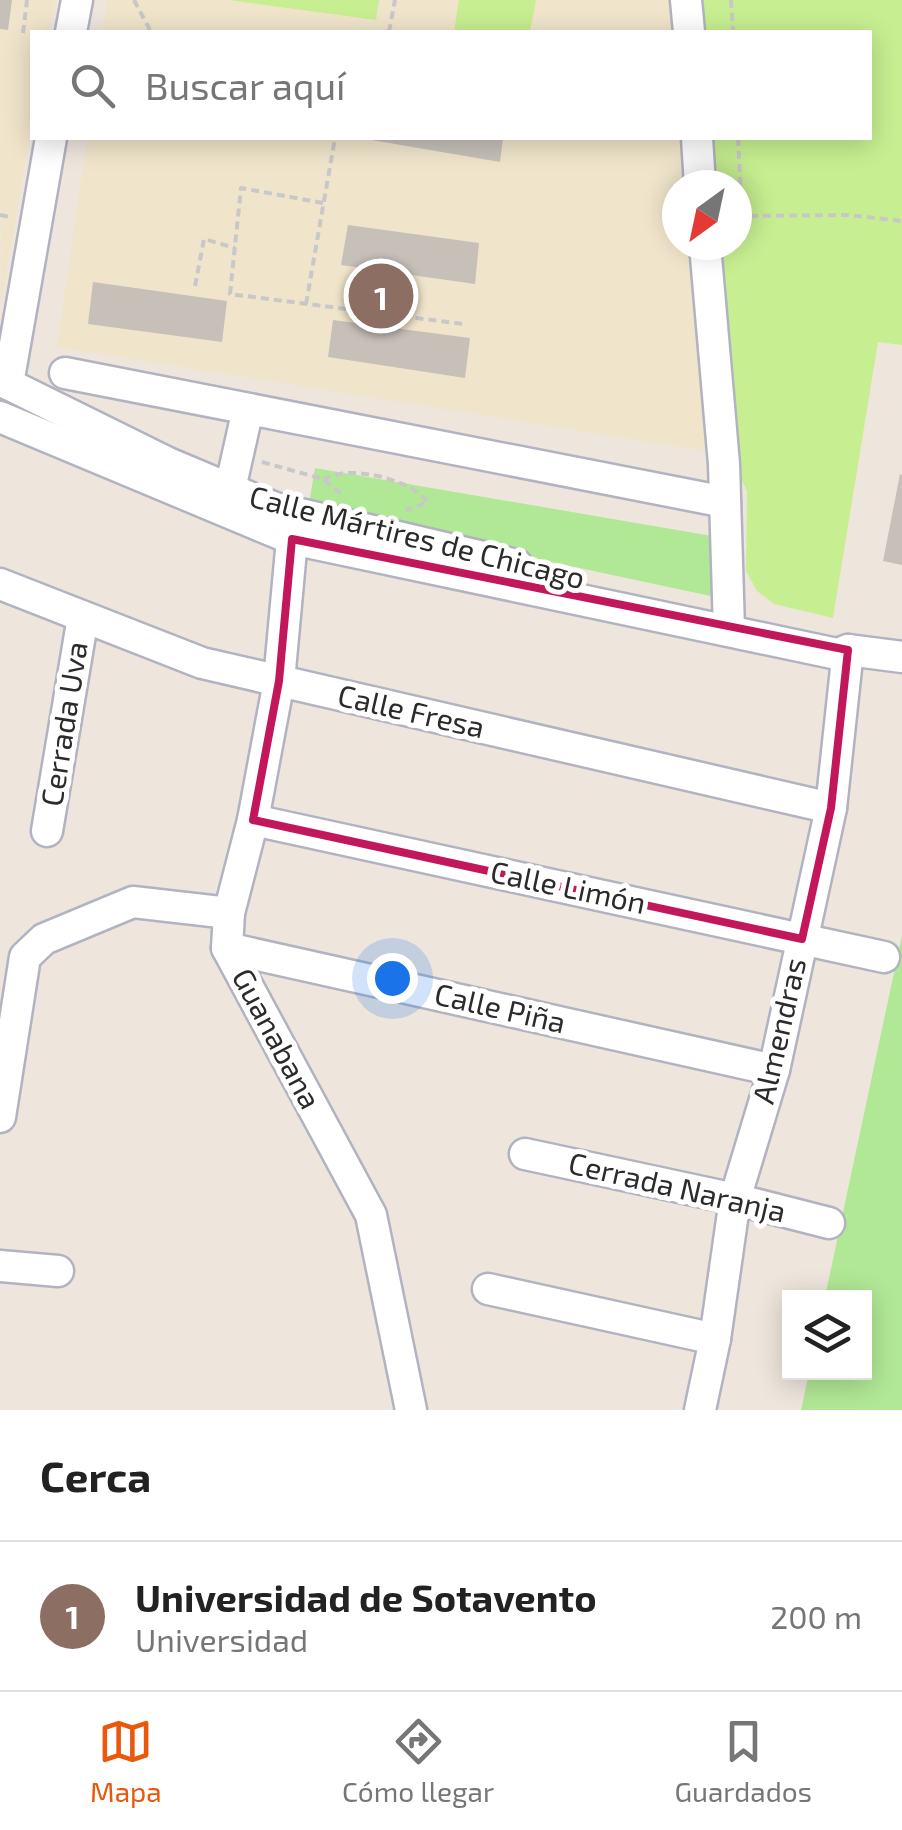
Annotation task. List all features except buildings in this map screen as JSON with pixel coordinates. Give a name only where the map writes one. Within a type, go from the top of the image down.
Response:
[{"type":"street","points":[[71,30],[77,0]]},
{"type":"street","points":[[686,0],[689,30]]},
{"type":"street","points":[[4,382],[52,140]]},
{"type":"street","points":[[697,140],[699,170]]},
{"type":"street","points":[[706,260],[724,464],[729,623]]},
{"type":"street","points":[[65,373],[726,502]]},
{"type":"street","name":"Calle Mártires de Chicago","points":[[4,382],[168,463],[275,508],[837,654],[848,650],[902,658]]},
{"type":"street","points":[[230,489],[248,409]]},
{"type":"street","name":"Calle Mártires de Chicago","points":[[0,417],[292,539],[729,623]]},
{"type":"street","name":"Guanabana","points":[[292,539],[280,682],[253,820],[229,913],[227,948],[370,1216],[411,1410]]},
{"type":"street","name":"Calle Fresa","points":[[0,584],[202,662],[830,808]]},
{"type":"street","name":"Cerrada Uva","points":[[47,831],[83,617]]},
{"type":"street","name":"Almendras","points":[[700,1410],[715,1339],[735,1199],[774,1070],[830,808],[848,650]]},
{"type":"street","name":"Calle Limón","points":[[253,820],[884,957]]},
{"type":"street","points":[[0,1116],[25,958],[33,947],[132,902],[229,913]]},
{"type":"street","name":"Calle Piña","points":[[227,948],[774,1070]]},
{"type":"street","name":"Cerrada Naranja","points":[[524,1154],[829,1223]]},
{"type":"street","points":[[0,1266],[58,1270]]},
{"type":"street","points":[[488,1289],[715,1339]]},
{"type":"path","points":[[24,33],[27,0]]},
{"type":"path","points":[[134,0],[150,30]]},
{"type":"path","points":[[390,30],[394,0]]},
{"type":"path","points":[[732,0],[733,30]]},
{"type":"path","points":[[306,304],[335,140]]},
{"type":"path","points":[[738,140],[739,170]]},
{"type":"path","points":[[323,203],[240,188],[230,294],[464,324]]},
{"type":"path","points":[[0,214],[16,218]]},
{"type":"path","points":[[752,216],[848,216],[902,221]]},
{"type":"path","points":[[195,286],[204,239],[234,248]]},
{"type":"path","points":[[275,508],[254,460],[323,479],[356,504]]},
{"type":"path","points":[[323,479],[346,473],[386,480],[419,491],[428,502],[404,511]]},
{"type":"highlighted area","points":[[292,539],[848,650],[831,808],[802,939],[253,820],[279,681]]},
{"type":"shaded area","points":[[0,0],[56,0],[48,30],[30,30],[30,130],[1,308]]},
{"type":"shaded area","points":[[107,0],[673,0],[675,30],[102,30]]},
{"type":"shaded area","points":[[87,140],[684,140],[687,170],[662,170],[662,260],[694,260],[710,452],[57,347]]},
{"type":"green space","points":[[228,0],[379,0],[376,20]]},
{"type":"green space","points":[[459,0],[536,0],[530,30],[454,30]]},
{"type":"green space","points":[[700,0],[902,0],[902,345],[878,342],[833,618],[774,604],[757,591],[746,571],[747,491],[736,469],[720,260],[752,260],[752,170],[713,170],[711,140],[872,140],[872,30],[703,30]]},
{"type":"green space","points":[[315,468],[718,537],[720,598],[308,510]]},
{"type":"green space","points":[[902,935],[902,1410],[801,1410],[807,1380],[872,1380],[872,1290],[826,1290]]},
{"type":"place","name":"Universidad de Sotavento","points":[[381,296]]}]
